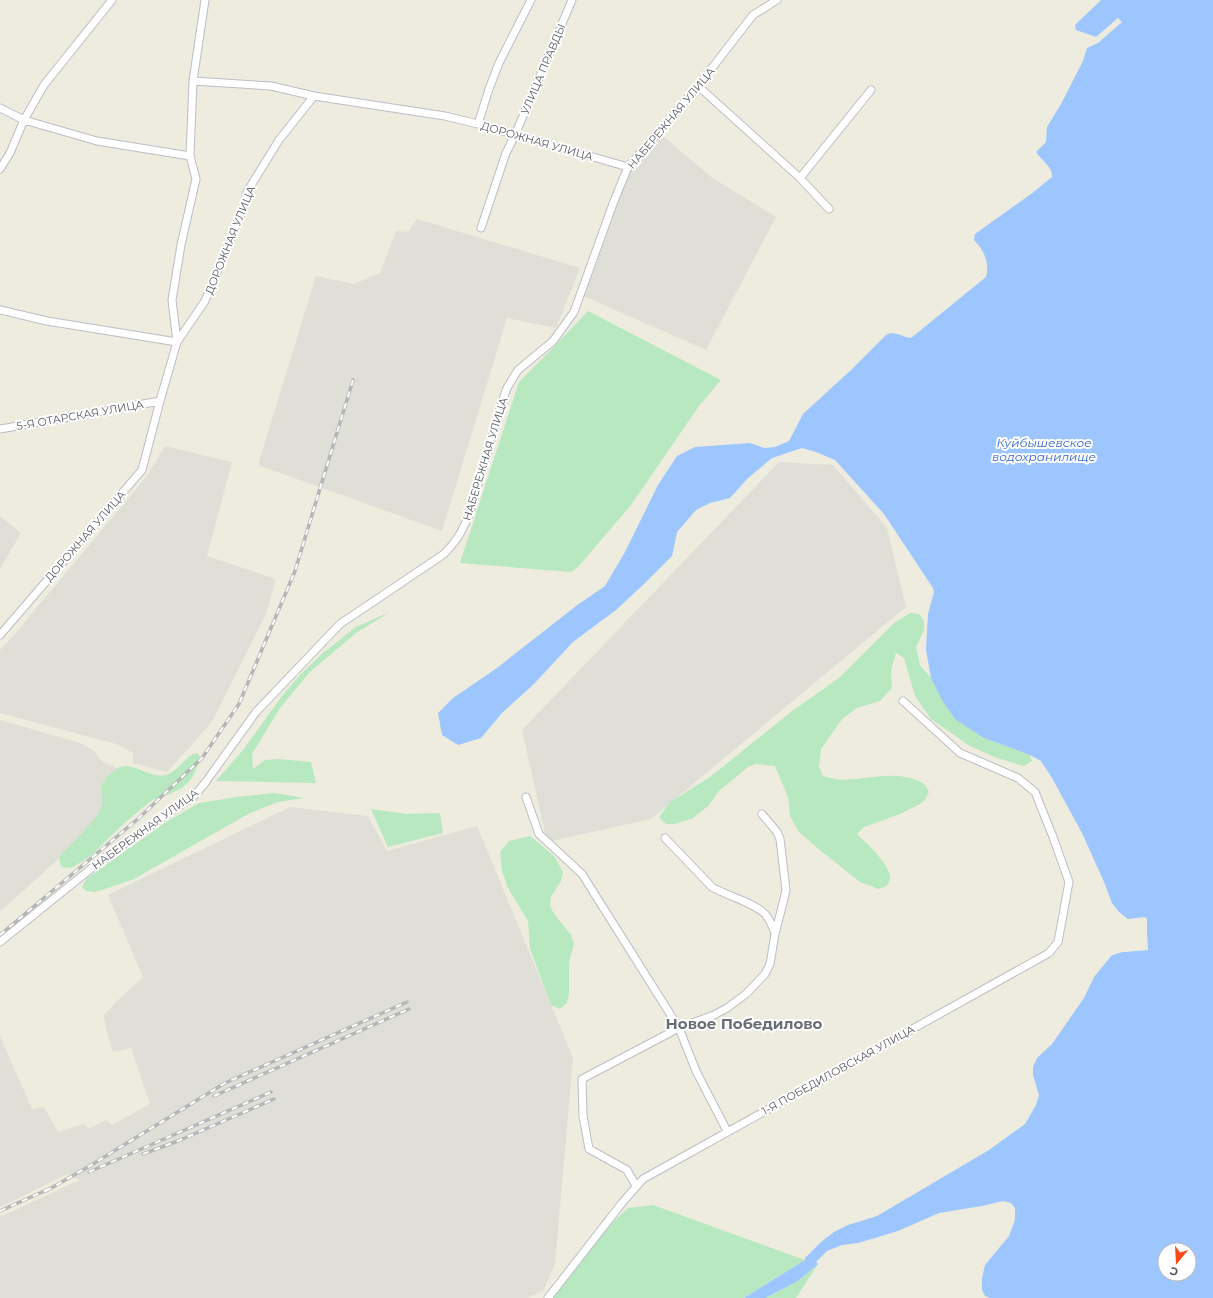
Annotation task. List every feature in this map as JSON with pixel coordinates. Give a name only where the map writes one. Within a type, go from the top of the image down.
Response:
[{"type":"street","points":[[0,169],[10,153],[24,120],[44,85],[112,0]]},
{"type":"street","points":[[0,310],[47,321],[177,342],[172,300],[181,245],[196,179],[190,156],[193,81],[205,0]]},
{"type":"street","points":[[478,124],[499,63],[531,0]]},
{"type":"street","name":"УЛИЦА ПРАВДЫ","points":[[481,228],[506,153],[572,0]]},
{"type":"street","name":"НАБЕРЕЖНАЯ УЛИЦА","points":[[0,942],[108,855],[195,795],[206,783],[256,712],[340,624],[444,554],[455,542],[469,515],[507,388],[518,370],[553,341],[574,312],[614,201],[628,168],[698,86],[753,15],[777,0]]},
{"type":"street","points":[[193,81],[271,86],[314,96]]},
{"type":"street","points":[[698,86],[800,178],[829,209]]},
{"type":"street","points":[[800,178],[871,90]]},
{"type":"street","name":"ДОРОЖНАЯ УЛИЦА","points":[[0,635],[142,470],[177,342],[205,301],[243,209],[247,192],[279,140],[314,96],[445,116],[478,124],[628,168]]},
{"type":"street","points":[[0,108],[24,120],[97,141],[190,156]]},
{"type":"street","name":"5-Я ОТАРСКАЯ УЛИЦА","points":[[0,429],[160,401]]},
{"type":"street","name":"1-Я ПОБЕДИЛОВСКАЯ УЛИЦА","points":[[548,1298],[622,1203],[643,1179],[727,1130],[1049,953],[1058,942],[1069,882],[1053,836],[1035,792],[1018,778],[960,753],[903,701]]},
{"type":"street","points":[[526,797],[539,834],[582,874],[679,1028],[696,1071],[727,1130]]},
{"type":"street","points":[[636,1186],[627,1170],[589,1148],[583,1116],[582,1079],[679,1028],[714,1015],[727,1008],[746,994],[768,969],[786,890],[780,839],[777,832],[762,814]]},
{"type":"street","points":[[665,838],[712,887],[758,907],[766,914],[775,934]]},
{"type":"shaded area","points":[[655,129],[711,177],[776,217],[706,350],[579,294],[631,159]]},
{"type":"shaded area","points":[[417,219],[580,268],[556,328],[507,318],[442,531],[258,465],[316,276],[354,284],[380,273],[396,231],[408,232]]},
{"type":"shaded area","points":[[165,446],[232,462],[207,556],[276,579],[266,614],[212,722],[167,772],[133,763],[133,753],[116,744],[0,713],[0,650],[147,476]]},
{"type":"shaded area","points":[[779,462],[833,465],[887,528],[906,607],[651,819],[547,842],[522,730]]},
{"type":"shaded area","points":[[0,516],[21,533],[0,569]]},
{"type":"shaded area","points":[[0,720],[80,743],[93,750],[102,761],[131,774],[109,813],[0,912]]},
{"type":"shaded area","points":[[290,807],[368,816],[387,851],[477,826],[573,1058],[555,1264],[543,1291],[527,1298],[0,1298],[0,1217],[80,1180],[68,1174],[0,1207],[0,1036],[32,1109],[44,1107],[58,1132],[84,1124],[89,1129],[106,1120],[112,1125],[150,1104],[131,1048],[113,1052],[106,1029],[104,1016],[116,1002],[143,977],[108,895]]},
{"type":"green space","points":[[588,311],[721,380],[699,406],[631,505],[578,567],[571,572],[460,563],[519,382]]},
{"type":"green space","points":[[390,612],[356,633],[310,672],[280,708],[252,754],[253,769],[265,760],[279,759],[311,762],[316,783],[216,781],[243,750],[282,696],[300,675],[323,653],[356,627]]},
{"type":"green space","points":[[910,613],[919,614],[924,621],[924,630],[916,647],[920,665],[931,678],[943,702],[984,738],[1030,755],[1032,761],[1024,766],[997,758],[970,746],[931,719],[915,696],[904,658],[896,653],[891,670],[892,688],[880,701],[857,708],[842,719],[821,749],[819,767],[823,776],[834,779],[846,780],[881,776],[904,777],[921,782],[927,788],[929,792],[925,800],[918,805],[900,814],[864,827],[857,834],[877,854],[886,866],[890,877],[887,886],[879,889],[860,882],[799,832],[790,816],[788,797],[775,766],[756,764],[748,767],[719,791],[708,806],[693,818],[675,824],[666,824],[659,817],[670,802],[710,777],[791,712],[840,677],[894,623]]},
{"type":"green space","points":[[197,753],[200,757],[196,769],[191,779],[184,787],[151,801],[124,823],[83,861],[68,868],[61,866],[59,859],[61,854],[98,814],[103,800],[101,789],[102,786],[108,776],[114,771],[125,766],[136,768],[154,775],[165,775],[174,771],[189,757]]},
{"type":"green space","points":[[275,793],[304,798],[278,802],[250,813],[132,880],[95,892],[86,891],[82,887],[86,879],[166,822],[199,803]]},
{"type":"green space","points":[[371,809],[407,814],[440,813],[443,833],[388,847]]},
{"type":"green space","points":[[530,836],[554,856],[563,872],[561,881],[551,897],[550,906],[554,914],[571,935],[574,944],[569,962],[569,994],[567,1003],[560,1009],[551,1005],[530,949],[528,921],[508,888],[502,871],[500,852],[509,841]]},
{"type":"green space","points":[[653,1205],[805,1260],[744,1298],[552,1298],[609,1226],[628,1208]]},
{"type":"green space","points":[[818,1264],[796,1298],[765,1298],[798,1281]]},
{"type":"water","name":"Куйбышевское водохранилище","points":[[1101,0],[1213,0],[1213,1298],[990,1298],[985,1296],[982,1290],[982,1278],[985,1265],[1009,1236],[1015,1220],[1015,1208],[1011,1203],[1003,1201],[939,1213],[898,1231],[858,1243],[842,1245],[827,1251],[816,1262],[818,1264],[798,1281],[765,1298],[744,1298],[805,1260],[805,1258],[821,1242],[834,1232],[848,1225],[877,1216],[989,1150],[1025,1124],[1036,1105],[1039,1095],[1033,1075],[1033,1067],[1037,1058],[1052,1044],[1084,998],[1094,977],[1112,955],[1122,952],[1147,950],[1147,919],[1145,917],[1128,919],[1119,912],[1112,903],[1082,833],[1041,761],[1030,755],[984,738],[956,720],[943,702],[931,678],[926,650],[928,614],[934,592],[933,588],[884,514],[835,460],[816,452],[802,448],[772,458],[748,478],[730,498],[710,503],[696,510],[677,532],[672,556],[616,610],[573,642],[533,685],[502,713],[481,738],[458,745],[442,735],[438,713],[453,698],[497,668],[576,606],[605,586],[625,552],[658,485],[677,456],[695,447],[750,443],[764,448],[775,447],[789,441],[803,414],[851,370],[886,335],[895,333],[911,338],[986,277],[987,262],[981,248],[974,240],[975,234],[1052,177],[1051,170],[1036,152],[1046,142],[1047,127],[1061,104],[1083,61],[1087,48],[1098,43],[1122,22],[1118,18],[1096,37],[1076,30],[1075,25]]},
{"type":"pier","points":[[1146,918],[1148,950],[1122,952],[1112,955],[1106,959],[1111,954],[1122,950],[1146,948],[1145,919],[1125,920]]},
{"type":"railway","points":[[0,935],[139,818],[202,758],[239,704],[295,571],[353,380]]},
{"type":"railway","points":[[46,1191],[225,1083],[407,1002]]},
{"type":"railway","points":[[214,1096],[409,1009]]},
{"type":"railway","points":[[89,1172],[271,1092]]},
{"type":"railway","points":[[143,1154],[178,1141],[274,1099]]},
{"type":"railway","points":[[0,1211],[51,1188]]},
{"type":"district","name":"Новое Победилово","points":[[744,1023]]}]
